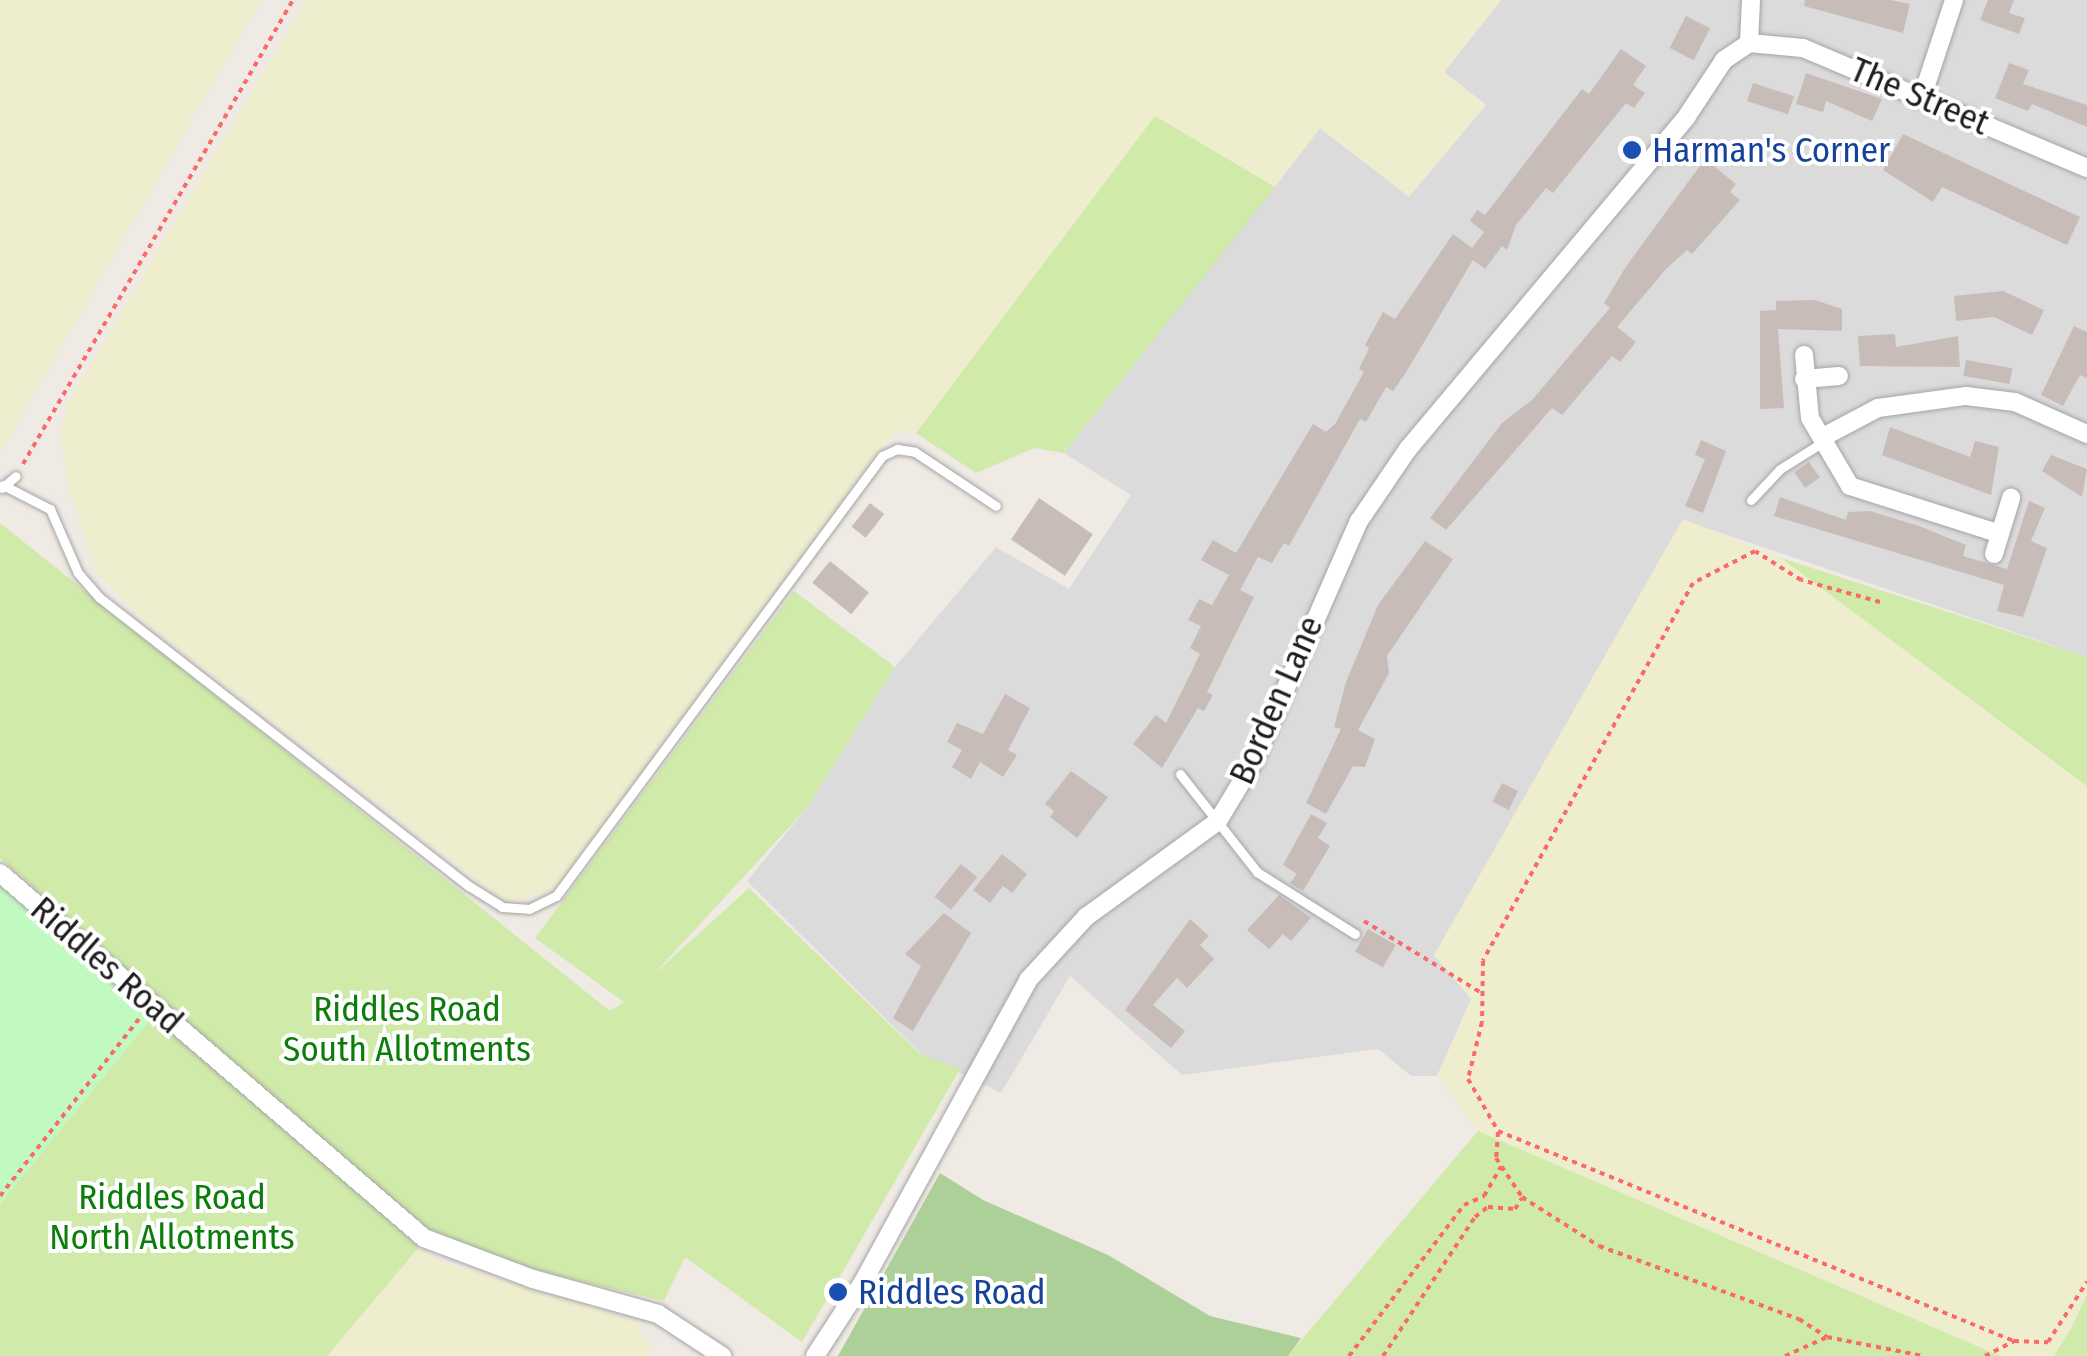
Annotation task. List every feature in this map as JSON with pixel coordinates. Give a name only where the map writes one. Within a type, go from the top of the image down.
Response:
[{"type":"street","points":[[1749,42],[1751,0]]},
{"type":"street","points":[[1923,94],[1954,0]]},
{"type":"street","name":"The Street","points":[[1749,42],[1804,48],[1923,94],[2087,168]]},
{"type":"street","name":"Borden Lane","points":[[815,1356],[864,1282],[1028,980],[1086,918],[1218,821],[1254,761],[1359,521],[1408,449],[1687,116],[1724,60],[1749,42]]},
{"type":"street","points":[[1804,355],[1810,418],[1850,486],[2000,534]]},
{"type":"street","points":[[1804,380],[1839,376]]},
{"type":"street","points":[[1825,439],[1878,408],[1966,396],[2015,402],[2087,434]]},
{"type":"street","points":[[1994,554],[2010,498]]},
{"type":"street","name":"Riddles Road","points":[[0,873],[424,1238],[533,1279],[658,1314],[722,1356]]},
{"type":"lane","points":[[1751,500],[1780,469],[1825,439]]},
{"type":"lane","points":[[16,476],[2,488],[50,508],[78,573],[100,598],[470,886],[502,907],[529,909],[556,896],[882,456],[897,449],[915,452],[996,506]]},
{"type":"lane","points":[[1180,774],[1256,872],[1355,934]]},
{"type":"path","points":[[16,476],[293,0]]},
{"type":"path","points":[[1880,602],[1802,580],[1754,551],[1693,583],[1483,961],[1482,994],[1468,1079],[1498,1131],[1502,1166],[1522,1197],[1600,1246],[1766,1306],[1827,1337],[1923,1356]]},
{"type":"path","points":[[1358,918],[1482,994]]},
{"type":"path","points":[[0,1196],[152,1004]]},
{"type":"path","points":[[1498,1131],[2014,1341],[2048,1342],[2087,1282]]},
{"type":"path","points":[[1349,1356],[1464,1205],[1484,1196],[1502,1166]]},
{"type":"path","points":[[1383,1356],[1476,1217],[1488,1208],[1515,1208],[1522,1197]]},
{"type":"path","points":[[1785,1356],[1827,1337]]},
{"type":"path","points":[[1985,1356],[2014,1341]]},
{"type":"shaded area","points":[[1501,0],[2087,0],[2087,657],[1683,520],[1437,1076],[1411,1076],[1378,1049],[1182,1075],[1070,976],[1001,1093],[922,1055],[747,881],[807,808],[895,667],[996,547],[1069,589],[1131,495],[1064,453],[1320,128],[1409,196],[1486,105],[1444,72]]},
{"type":"green space","points":[[0,0],[261,0],[0,453]]},
{"type":"green space","points":[[306,0],[1501,0],[1444,72],[1486,105],[1409,197],[1320,128],[1275,187],[1155,117],[916,433],[897,430],[879,450],[555,889],[520,900],[503,900],[156,631],[97,574],[70,492],[60,438],[67,404]]},
{"type":"green space","points":[[1155,116],[1275,187],[1064,453],[1034,448],[976,473],[916,433]]},
{"type":"green space","points":[[1683,519],[1781,558],[2087,786],[2087,1295],[2054,1356],[2000,1356],[1478,1131],[1437,1076],[1472,1000],[1434,955]]},
{"type":"green space","name":"Riddles Road South Allotments","points":[[0,523],[610,1011],[624,1002],[535,938],[794,591],[895,667],[807,808],[653,975],[749,888],[921,1055],[960,1069],[802,1342],[685,1257],[664,1301],[523,1268],[424,1231],[0,858]]},
{"type":"green space","points":[[1781,558],[2087,657],[2087,786]]},
{"type":"green space","points":[[0,884],[154,1015],[0,1204]]},
{"type":"green space","name":"Riddles Road North Allotments","points":[[154,1015],[419,1247],[327,1356],[0,1356],[0,1204]]},
{"type":"green space","points":[[1478,1131],[2000,1356],[1288,1356]]},
{"type":"green space","points":[[940,1173],[983,1200],[1108,1255],[1210,1316],[1301,1338],[1288,1356],[838,1356]]},
{"type":"green space","points":[[419,1247],[441,1261],[639,1322],[643,1339],[653,1346],[646,1356],[327,1356]]},
{"type":"green space","points":[[2087,1295],[2087,1356],[2054,1356],[2071,1328]]},
{"type":"building","points":[[1805,0],[1891,0],[1910,4],[1903,33],[1804,6]]},
{"type":"building","points":[[1988,0],[2014,0],[2009,13],[2025,18],[2019,34],[1980,20]]},
{"type":"building","points":[[1686,16],[1710,28],[1694,60],[1670,48]]},
{"type":"building","points":[[1621,49],[1646,66],[1633,85],[1645,93],[1634,108],[1626,103],[1553,193],[1546,188],[1516,225],[1507,250],[1502,246],[1485,269],[1473,260],[1393,391],[1386,387],[1366,422],[1360,419],[1289,546],[1284,543],[1272,563],[1258,557],[1240,590],[1254,597],[1207,692],[1213,695],[1204,711],[1198,708],[1162,768],[1133,744],[1156,715],[1166,723],[1200,654],[1190,648],[1201,626],[1188,620],[1199,599],[1212,605],[1229,575],[1201,560],[1213,540],[1236,553],[1313,424],[1326,432],[1335,424],[1364,372],[1359,369],[1369,348],[1365,345],[1383,312],[1395,319],[1453,234],[1472,248],[1484,232],[1470,221],[1477,210],[1485,215],[1582,89],[1589,94]]},
{"type":"building","points":[[2009,63],[2029,70],[2023,84],[2087,105],[2087,127],[2032,104],[2028,111],[1995,98]]},
{"type":"building","points":[[1806,73],[1882,99],[1872,121],[1826,101],[1823,112],[1796,104]]},
{"type":"building","points":[[1753,83],[1794,96],[1788,114],[1747,101]]},
{"type":"building","points":[[1903,134],[2080,217],[2067,245],[1942,187],[1933,202],[1883,170]]},
{"type":"building","points":[[1705,159],[1736,184],[1730,192],[1740,200],[1692,254],[1687,250],[1666,269],[1617,327],[1636,342],[1620,362],[1612,356],[1562,415],[1552,408],[1446,530],[1430,518],[1502,423],[1532,400],[1610,308],[1604,303],[1627,265]]},
{"type":"building","points":[[2003,291],[2044,310],[2032,335],[1994,317],[1956,321],[1954,296]]},
{"type":"building","points":[[1815,300],[1842,309],[1842,331],[1778,329],[1784,408],[1760,409],[1760,311],[1776,310],[1776,301]]},
{"type":"building","points":[[2074,326],[2087,332],[2087,378],[2080,375],[2063,406],[2041,395]]},
{"type":"building","points":[[1895,334],[1896,347],[1958,336],[1960,367],[1860,366],[1858,336]]},
{"type":"building","points":[[1966,360],[2012,368],[2010,384],[1963,376]]},
{"type":"building","points":[[1890,427],[1970,457],[1975,441],[1999,447],[1991,495],[1882,455]]},
{"type":"building","points":[[1701,440],[1726,451],[1703,513],[1685,506],[1705,459],[1695,455]]},
{"type":"building","points":[[2051,455],[2087,469],[2082,497],[2042,471]]},
{"type":"building","points":[[1809,462],[1820,478],[1805,488],[1794,472]]},
{"type":"building","points":[[1780,497],[1846,520],[1848,512],[1870,511],[1919,526],[1966,545],[1963,556],[2007,569],[2029,501],[2045,508],[2031,541],[2047,548],[2023,617],[1997,611],[2004,585],[1774,516]]},
{"type":"building","points":[[1039,498],[1093,534],[1065,576],[1011,539]]},
{"type":"building","points":[[870,503],[884,514],[866,538],[852,527]]},
{"type":"building","points":[[1425,541],[1453,559],[1387,656],[1389,673],[1358,730],[1375,739],[1365,767],[1353,766],[1326,814],[1306,803],[1341,729],[1334,727],[1346,682],[1378,605]]},
{"type":"building","points":[[830,561],[869,592],[851,614],[812,583]]},
{"type":"building","points":[[1005,694],[1030,708],[1008,750],[1017,755],[1003,777],[980,762],[971,779],[952,767],[962,750],[947,742],[957,723],[983,734]]},
{"type":"building","points":[[1071,771],[1108,797],[1077,838],[1050,817],[1054,811],[1045,804]]},
{"type":"building","points":[[1502,783],[1518,791],[1509,810],[1492,802]]},
{"type":"building","points":[[1311,814],[1327,823],[1318,838],[1330,846],[1303,891],[1290,883],[1297,874],[1283,865]]},
{"type":"building","points":[[1002,854],[1027,874],[1012,893],[1003,886],[990,903],[973,890]]},
{"type":"building","points":[[961,864],[977,877],[951,910],[935,897]]},
{"type":"building","points":[[1279,895],[1311,918],[1291,941],[1283,934],[1269,949],[1247,930]]},
{"type":"building","points":[[944,913],[971,933],[913,1031],[893,1018],[921,966],[905,954]]},
{"type":"building","points":[[1190,919],[1209,936],[1200,945],[1214,959],[1187,988],[1177,978],[1153,1005],[1185,1031],[1171,1048],[1125,1010]]},
{"type":"building","points":[[1368,929],[1396,945],[1383,968],[1355,952]]},
{"type":"place","name":"Harman's Corner","points":[[1632,150]]},
{"type":"place","name":"Riddles Road","points":[[838,1292]]}]
